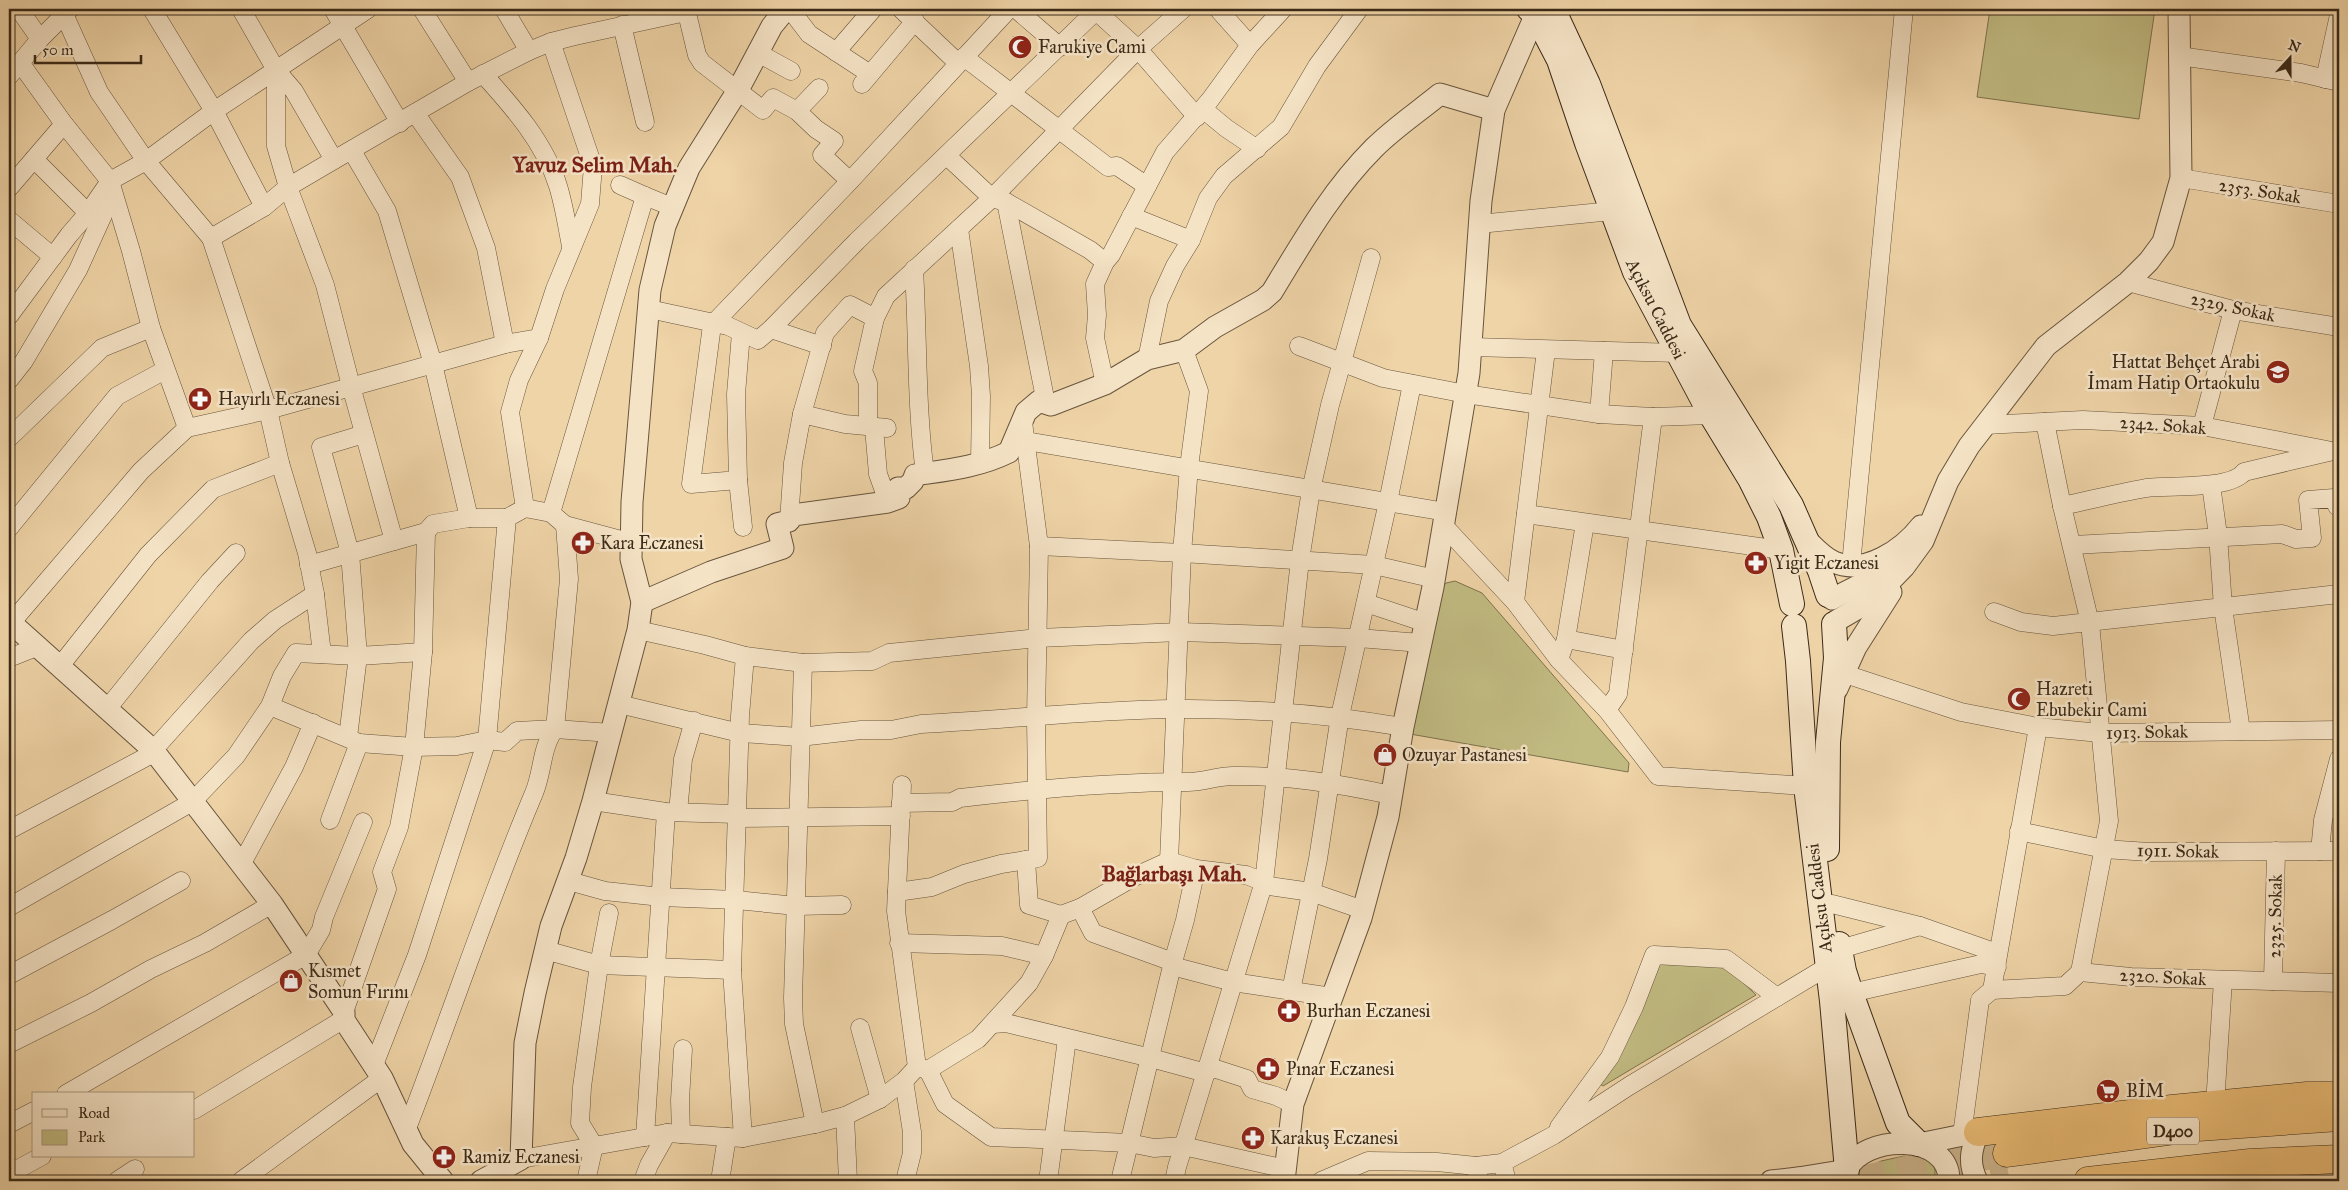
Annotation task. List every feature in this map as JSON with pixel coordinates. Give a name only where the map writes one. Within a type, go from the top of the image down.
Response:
[{"type":"highway","points":[[1970,1134],[2076,1119],[2307,1096],[2339,1096]]},
{"type":"highway","name":"D400","points":[[2339,1117],[2198,1127],[2008,1162],[2196,1143],[2339,1133]]},
{"type":"highway","points":[[2088,1181],[2250,1163],[2339,1159]]},
{"type":"main road","name":"Açıksu Caddesi","points":[[1539,10],[1636,272],[1711,415],[1750,479],[1769,518],[1781,550],[1793,615],[1798,661],[1806,786],[1834,958],[1844,971],[1898,1123],[1919,1144]]},
{"type":"main road","name":"Açıksu Caddesi","points":[[1539,10],[1591,92],[1679,324],[1791,505],[1807,540],[1832,610],[1836,658],[1834,696],[1828,742],[1826,834],[1834,958],[1832,1001],[1846,1176]]},
{"type":"main road","points":[[1806,591],[1821,592],[1832,610],[1830,631],[1815,637],[1801,633],[1793,615],[1799,595],[1806,591]]},
{"type":"street","points":[[19,9],[40,39]]},
{"type":"street","points":[[152,9],[214,111],[264,207]]},
{"type":"street","points":[[241,9],[276,70],[294,91],[334,160]]},
{"type":"street","points":[[333,9],[400,123]]},
{"type":"street","points":[[12,305],[88,213],[110,181],[146,160],[214,111],[368,9]]},
{"type":"street","points":[[422,9],[475,78],[509,103],[542,151],[558,185],[571,246]]},
{"type":"street","points":[[504,9],[528,52]]},
{"type":"street","points":[[521,1159],[525,1043],[545,950],[551,926],[568,881],[593,801],[598,775],[611,734],[638,630],[642,602],[632,559],[632,543],[638,414],[650,290],[665,226],[689,168],[738,90],[772,26],[786,9]]},
{"type":"street","points":[[790,9],[809,34],[836,52],[866,79],[915,21]]},
{"type":"street","points":[[836,52],[873,9]]},
{"type":"street","points":[[901,9],[961,60],[1012,92],[1108,167],[1117,166],[1147,186]]},
{"type":"street","points":[[738,480],[691,484],[712,325],[850,181],[1009,9]]},
{"type":"street","points":[[1016,9],[1060,47]]},
{"type":"street","points":[[649,309],[712,325],[728,326],[758,340],[857,241],[1060,47],[1096,9],[1200,113],[1257,149]]},
{"type":"street","points":[[888,502],[878,474],[876,427],[868,383],[863,371],[875,318],[886,296],[959,229],[999,200],[1059,130],[1138,49],[1182,9]]},
{"type":"street","points":[[1218,9],[1250,45]]},
{"type":"street","points":[[1105,384],[1094,338],[1097,315],[1095,284],[1105,262],[1111,255],[1165,152],[1200,113],[1250,45],[1283,9]]},
{"type":"street","points":[[1147,359],[1159,301],[1175,266],[1191,240],[1208,198],[1224,176],[1281,127],[1317,66],[1359,9]]},
{"type":"street","points":[[1851,565],[1904,9]]},
{"type":"street","points":[[1807,540],[1823,556],[1836,563],[1851,565],[1875,561],[1902,545],[1922,524],[1969,446],[2046,346],[2128,282],[2149,261],[2163,242],[2181,178],[2179,9]]},
{"type":"street","points":[[211,238],[264,207],[288,188],[334,160],[475,78],[528,52],[551,42],[686,10],[697,55],[702,63],[763,110],[773,98],[797,111],[816,129],[834,141],[822,155],[850,181]]},
{"type":"street","points":[[902,785],[897,892],[899,943],[922,1069],[945,1104],[991,1137],[1054,1138],[1129,1143],[1154,1148],[1183,1146],[1285,1175],[1293,1104],[1363,910],[1388,817],[1403,727],[1435,580],[1466,394],[1479,224],[1494,110],[1539,10]]},
{"type":"street","points":[[9,76],[40,39],[67,11],[99,92],[146,160],[211,238],[268,410],[280,463],[316,594],[322,654]]},
{"type":"street","points":[[2179,56],[2332,80],[2339,15]]},
{"type":"street","points":[[622,25],[645,122]]},
{"type":"street","points":[[525,508],[510,412],[519,380],[540,338],[571,246],[590,204],[593,166],[551,42]]},
{"type":"street","points":[[758,54],[791,71]]},
{"type":"street","points":[[21,64],[64,124],[110,181],[131,250],[151,328],[187,428]]},
{"type":"street","points":[[276,70],[276,146],[288,188],[325,284],[350,386],[394,542]]},
{"type":"street","points":[[797,111],[819,88]]},
{"type":"street","points":[[1039,401],[1052,406],[1105,384],[1147,359],[1184,350],[1215,326],[1263,300],[1272,292],[1314,221],[1375,147],[1440,94],[1494,110]]},
{"type":"street","points":[[415,113],[460,177],[486,248],[505,344]]},
{"type":"street","points":[[9,188],[64,124]]},
{"type":"street","points":[[352,151],[387,211],[433,364],[469,518]]},
{"type":"street","points":[[947,156],[999,200],[1090,250],[1105,262]]},
{"type":"street","points":[[34,159],[88,213]]},
{"type":"street","name":"2353. Sokak","points":[[2181,178],[2339,204]]},
{"type":"street","points":[[9,380],[24,362],[78,270],[103,215],[110,181]]},
{"type":"street","points":[[620,185],[672,207]]},
{"type":"street","points":[[551,513],[645,196]]},
{"type":"street","points":[[897,892],[932,887],[964,874],[1001,864],[1038,858],[1036,718],[1039,546],[1024,432],[1026,412],[1039,401],[1044,393],[999,200]]},
{"type":"street","points":[[1479,224],[1612,211]]},
{"type":"street","points":[[1131,216],[1191,240]]},
{"type":"street","points":[[9,220],[53,257]]},
{"type":"street","points":[[959,229],[979,366],[981,396],[980,464]]},
{"type":"street","points":[[1174,1181],[1263,884],[1300,560],[1311,490],[1341,363],[1371,258]]},
{"type":"street","points":[[914,269],[918,336],[919,428],[925,474]]},
{"type":"street","name":"2329. Sokak","points":[[2128,282],[2233,310],[2339,327]]},
{"type":"street","points":[[789,521],[793,464],[802,414],[826,334],[850,305],[875,318]]},
{"type":"street","points":[[2202,426],[2233,310]]},
{"type":"street","points":[[9,438],[102,348],[151,328]]},
{"type":"street","points":[[771,329],[822,346]]},
{"type":"street","points":[[741,333],[736,394],[738,480],[743,527]]},
{"type":"street","points":[[443,1181],[413,1144],[378,1072],[344,1015],[272,904],[153,750],[10,622],[141,471],[187,428],[268,410],[505,344],[540,338]]},
{"type":"street","points":[[1299,346],[1383,378],[1466,394],[1599,414],[1653,417],[1711,415]]},
{"type":"street","points":[[1471,347],[1678,353]]},
{"type":"street","points":[[1169,861],[1182,552],[1189,467],[1199,391],[1184,350]]},
{"type":"street","points":[[1515,602],[1546,350]]},
{"type":"street","points":[[1599,414],[1604,351]]},
{"type":"street","points":[[9,528],[117,396],[165,370]]},
{"type":"street","points":[[1292,991],[1331,782],[1340,716],[1388,502],[1412,384]]},
{"type":"street","points":[[802,414],[876,427]]},
{"type":"street","points":[[1606,710],[1618,694],[1653,417]]},
{"type":"street","name":"2342. Sokak","points":[[1985,425],[2083,420],[2202,426],[2336,452]]},
{"type":"street","points":[[1976,1181],[1971,1170],[1970,1134],[1980,1000],[1992,990],[2065,986],[2080,972],[2109,821],[2090,623],[2073,544],[2062,506],[2045,422]]},
{"type":"street","points":[[642,602],[711,572],[783,548],[777,524],[789,521],[793,515],[888,502],[899,498],[898,488],[906,488],[913,481],[914,475],[949,471],[980,464],[1009,452],[1024,432]]},
{"type":"street","points":[[1024,432],[1189,467],[1311,490],[1388,502],[1445,519],[1515,602],[1559,660],[1606,710],[1658,776],[1806,786]]},
{"type":"street","points":[[330,820],[353,740],[358,656],[350,553],[320,447],[364,434]]},
{"type":"street","points":[[2062,506],[2148,488],[2211,485],[2240,477],[2244,472],[2336,452]]},
{"type":"street","points":[[60,666],[148,556],[213,489],[280,463]]},
{"type":"street","points":[[1834,696],[1842,673],[1856,647],[1904,567],[1923,541],[1948,480]]},
{"type":"street","points":[[2211,485],[2218,535],[2223,607],[2241,731]]},
{"type":"street","points":[[2073,544],[2218,535],[2282,534],[2296,539],[2312,538],[2308,500],[2334,498],[2337,506],[2339,506]]},
{"type":"street","points":[[309,565],[426,532],[433,524],[469,518],[507,518],[525,508],[551,513],[565,525],[632,543]]},
{"type":"street","points":[[1526,514],[1781,550]]},
{"type":"street","points":[[241,1181],[378,1072],[487,740],[507,518]]},
{"type":"street","points":[[1559,660],[1566,638],[1585,523]]},
{"type":"street","points":[[406,1131],[450,1017],[498,879],[539,782],[547,740],[555,729],[569,579],[565,525]]},
{"type":"street","points":[[195,1109],[344,1015],[387,889],[382,872],[399,827],[414,747],[423,652],[426,532]]},
{"type":"street","points":[[1832,610],[1902,562],[1923,541]]},
{"type":"street","points":[[1039,546],[1182,552],[1374,565],[1435,580]]},
{"type":"street","points":[[106,709],[210,581],[236,553]]},
{"type":"street","points":[[1832,610],[1872,600],[1904,567]]},
{"type":"street","points":[[9,830],[148,756],[251,641],[275,620],[316,594]]},
{"type":"street","points":[[1994,612],[2021,622],[2053,626],[2339,594]]},
{"type":"street","points":[[1366,603],[1423,633]]},
{"type":"street","points":[[638,630],[745,656],[803,663],[872,661],[889,653],[1038,638],[1180,632],[1358,638],[1423,633]]},
{"type":"street","points":[[1566,638],[1624,650]]},
{"type":"street","points":[[9,658],[39,646]]},
{"type":"street","points":[[9,907],[192,802],[236,756],[270,706],[282,676],[296,653],[358,656],[423,652]]},
{"type":"street","points":[[720,1181],[735,1138],[732,970],[736,900],[740,733],[745,656]]},
{"type":"street","points":[[803,663],[794,1024],[815,1124]]},
{"type":"street","name":"1913. Sokak","points":[[1842,673],[1960,712],[2038,727],[2100,733],[2339,730]]},
{"type":"street","points":[[619,704],[740,733],[800,736],[861,730],[891,730],[921,724],[1174,709],[1284,712],[1340,716],[1403,727]]},
{"type":"street","points":[[270,706],[353,740],[414,747],[457,746],[487,740],[505,742],[517,731],[555,729],[611,734]]},
{"type":"street","points":[[645,1137],[661,897],[672,812],[683,759],[694,721]]},
{"type":"street","points":[[241,865],[294,768],[313,723]]},
{"type":"street","points":[[1992,990],[2038,727]]},
{"type":"street","points":[[2320,851],[2323,820],[2339,759]]},
{"type":"street","points":[[593,801],[672,812],[799,818],[901,810],[952,802],[960,798],[1038,789],[1172,781],[1203,781],[1230,776],[1274,777],[1331,782],[1391,795]]},
{"type":"street","points":[[69,1092],[306,955],[321,930],[324,918],[363,822]]},
{"type":"street","name":"1911. Sokak","points":[[2019,831],[2104,849],[2149,852],[2339,851]]},
{"type":"street","name":"2325. Sokak","points":[[2273,982],[2276,851]]},
{"type":"street","points":[[1026,860],[1029,905],[1060,915],[1080,908],[1134,877],[1169,861],[1196,869],[1246,875],[1263,884],[1311,892],[1363,910]]},
{"type":"street","points":[[1120,1181],[1173,964],[1186,920],[1196,869]]},
{"type":"street","points":[[9,976],[181,881]]},
{"type":"street","points":[[568,881],[605,891],[661,897],[736,900],[796,906],[842,905]]},
{"type":"street","points":[[9,1044],[91,1003],[151,969],[205,944],[272,904]]},
{"type":"street","points":[[1832,904],[1920,926],[1997,960]]},
{"type":"street","points":[[1080,908],[1093,933],[1173,964],[1233,982],[1332,997]]},
{"type":"street","points":[[586,1181],[594,1146],[580,1123],[582,1087],[599,964],[609,913]]},
{"type":"street","points":[[481,1181],[521,1159],[645,1137],[674,1134],[735,1138],[815,1124],[845,1116],[880,1099],[922,1069],[978,1039],[1029,984],[1044,956],[1060,915]]},
{"type":"street","points":[[1321,1181],[1368,1161],[1437,1162],[1478,1174],[1554,1135],[1629,1086],[1777,997],[1834,958],[1920,926]]},
{"type":"street","points":[[899,943],[1002,946],[1044,956]]},
{"type":"street","points":[[545,950],[599,964],[732,970]]},
{"type":"street","points":[[1554,1135],[1610,1057],[1634,1007],[1654,955],[1726,959],[1777,997]]},
{"type":"street","points":[[1851,993],[1997,960]]},
{"type":"street","name":"2320. Sokak","points":[[2080,972],[2131,977],[2339,983]]},
{"type":"street","points":[[2215,1105],[2223,980]]},
{"type":"street","points":[[993,1024],[1006,1023],[1151,1058],[1206,1074]]},
{"type":"street","points":[[860,1028],[880,1099]]},
{"type":"street","points":[[1048,1181],[1067,1039]]},
{"type":"street","points":[[643,1181],[649,1165],[674,1134],[680,1100],[683,1049]]},
{"type":"street","points":[[1206,1074],[1213,1068],[1247,1079],[1252,1089],[1276,1096],[1293,1104]]},
{"type":"street","points":[[904,1081],[912,1132],[912,1153],[905,1181]]},
{"type":"street","points":[[9,1124],[32,1112]]},
{"type":"street","points":[[845,1116],[848,1181]]},
{"type":"street","points":[[1771,1181],[1846,1176],[1858,1157],[1876,1148],[1897,1144],[1919,1144],[1970,1134]]},
{"type":"street","points":[[1919,1144],[1941,1157],[1949,1176],[1949,1181]]},
{"type":"street","points":[[9,1181],[9,1173],[38,1158]]},
{"type":"street","points":[[1502,1163],[1507,1181]]},
{"type":"street","points":[[117,1181],[135,1170]]},
{"type":"green space","points":[[1990,9],[2155,9],[2139,119],[1977,97]]},
{"type":"green space","points":[[1455,581],[1482,593],[1629,763],[1628,772],[1410,734],[1438,592],[1446,583]]},
{"type":"green space","points":[[1666,962],[1725,965],[1756,995],[1603,1086],[1596,1081],[1654,965]]},
{"type":"green space","points":[[1904,1156],[1928,1160],[1935,1168],[1935,1181],[1861,1181],[1865,1169],[1881,1161]]},
{"type":"tunnel","points":[[1857,1181],[1938,1163],[2007,1153]]},
{"type":"tunnel","points":[[1949,1181],[2008,1171]]},
{"type":"place","name":"Farukiye Cami","points":[[1020,47]]},
{"type":"place","name":"Hattat Behçet Arabi İmam Hatip Ortaokulu","points":[[2278,372]]},
{"type":"place","name":"Hayırlı Eczanesi","points":[[200,399]]},
{"type":"place","name":"Kara Eczanesi","points":[[583,543]]},
{"type":"place","name":"Yigit Eczanesi","points":[[1756,563]]},
{"type":"place","name":"Hazreti Ebubekir Cami","points":[[2019,699]]},
{"type":"place","name":"Ozuyar Pastanesi","points":[[1385,755]]},
{"type":"place","name":"Kısmet Somun Fırını","points":[[291,981]]},
{"type":"place","name":"Burhan Eczanesi","points":[[1289,1011]]},
{"type":"place","name":"Pınar Eczanesi","points":[[1268,1069]]},
{"type":"place","name":"BİM","points":[[2108,1091]]},
{"type":"place","name":"Karakuş Eczanesi","points":[[1253,1138]]},
{"type":"place","name":"Ramiz Eczanesi","points":[[444,1157]]},
{"type":"district","name":"Yavuz Selim Mah.","points":[[595,164]]},
{"type":"district","name":"Bağlarbaşı Mah.","points":[[1174,873]]}]
